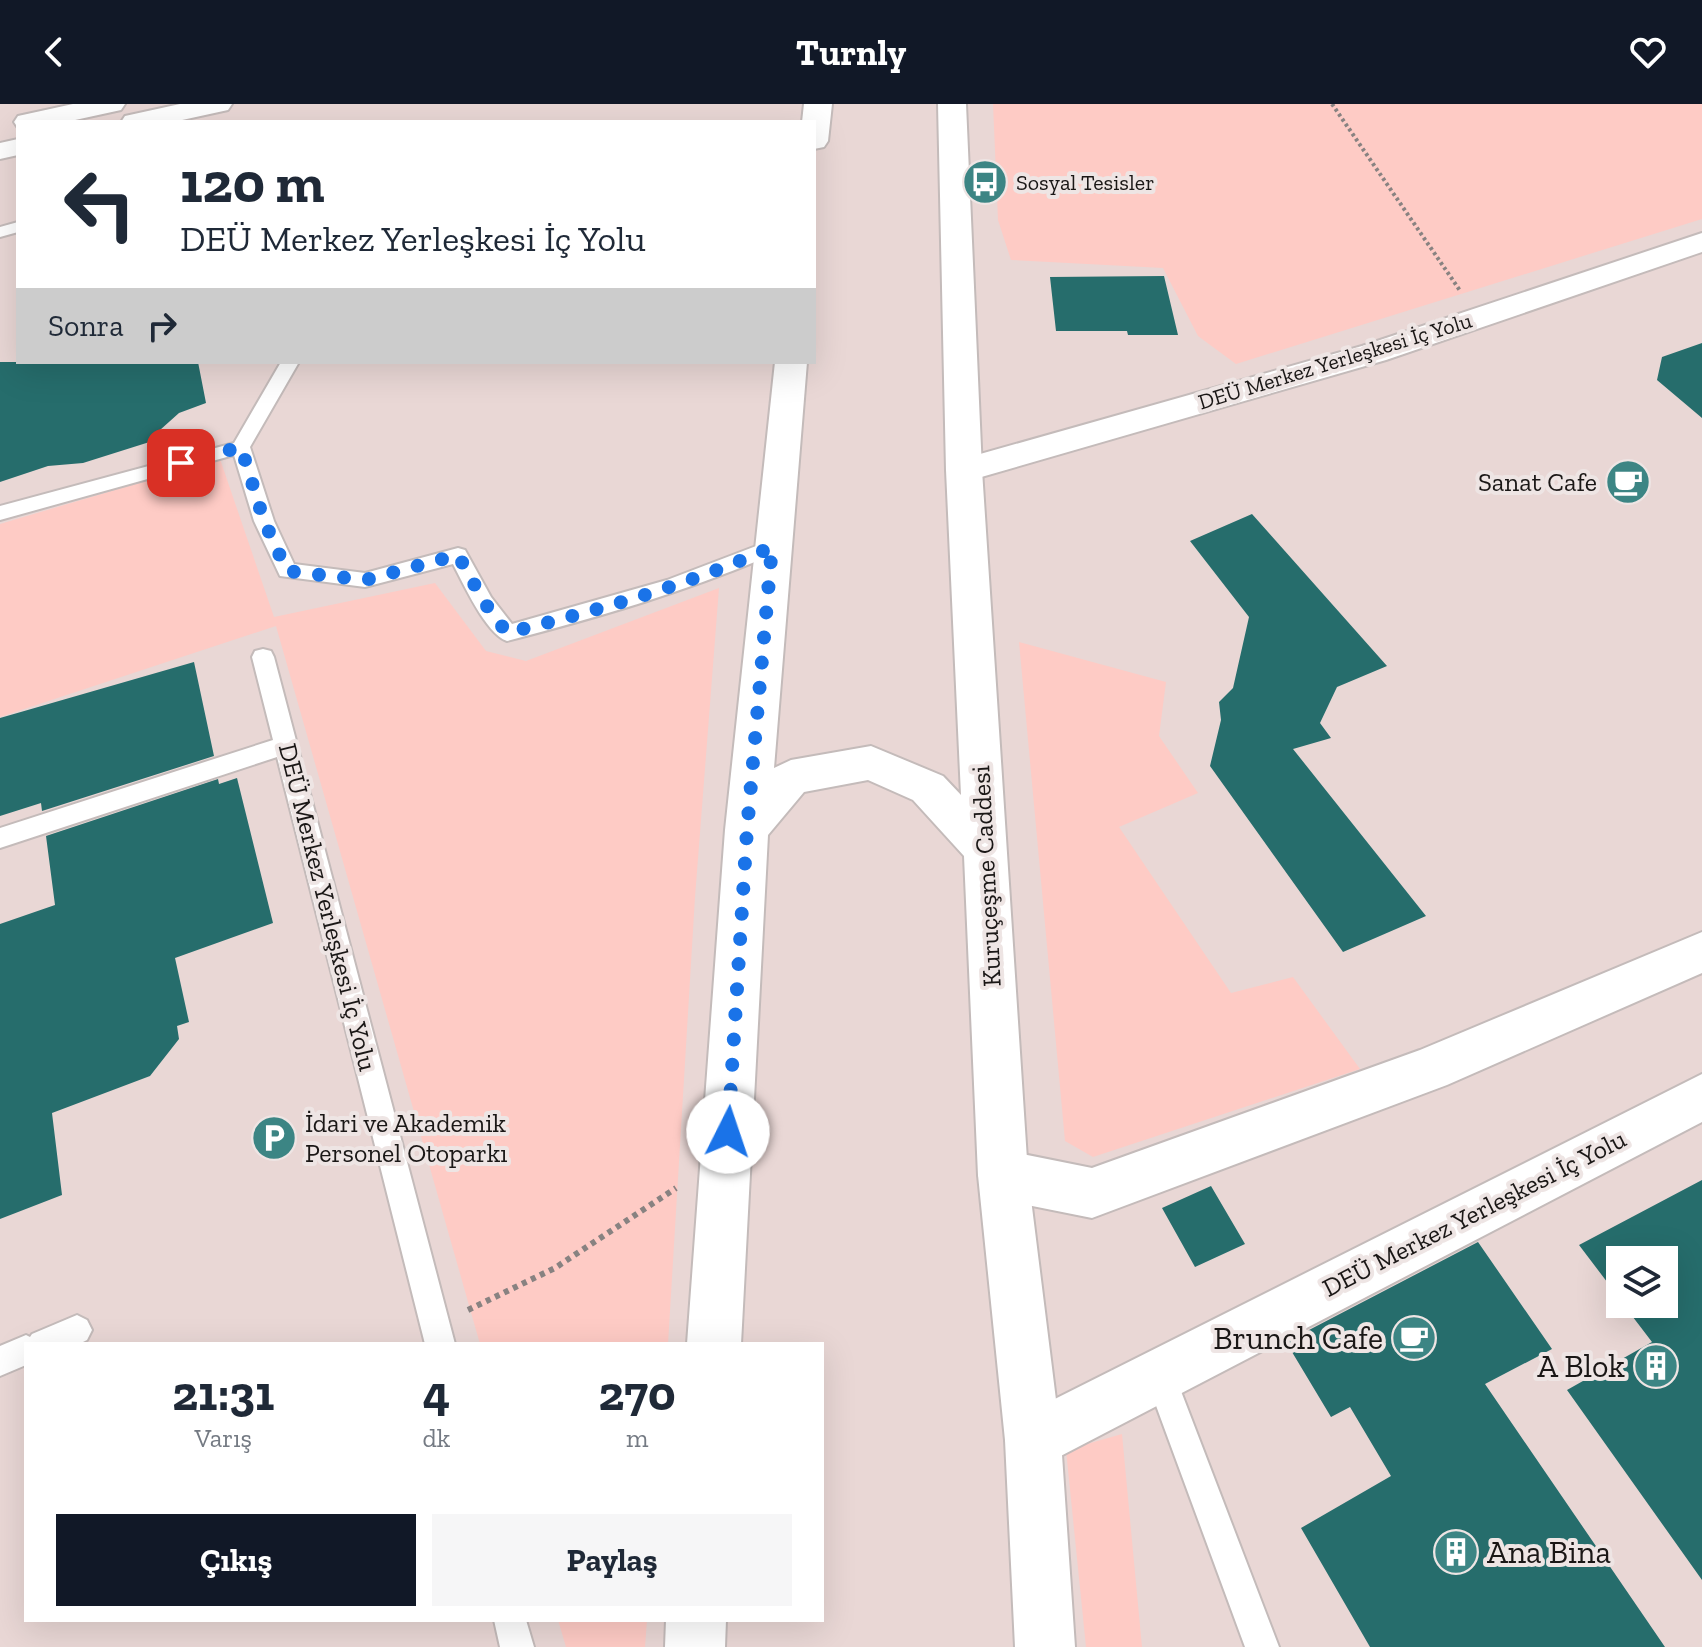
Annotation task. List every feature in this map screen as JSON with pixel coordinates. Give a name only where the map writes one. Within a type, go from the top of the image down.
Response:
[{"type":"street","points":[[48,120],[68,118],[111,104]]},
{"type":"street","points":[[144,120],[218,104]]},
{"type":"street","name":"Kuruçeşme Caddesi","points":[[952,104],[964,470],[1003,1175],[1033,1440],[1045,1647]]},
{"type":"street","name":"DEÜ Merkez Yerleşkesi İç Yolu","points":[[964,470],[1374,353],[1702,242]]},
{"type":"street","points":[[714,1342],[747,830],[791,364]]},
{"type":"street","points":[[747,830],[791,777],[871,763],[928,788],[984,849]]},
{"type":"street","points":[[1003,1175],[1092,1193],[1430,1069],[1702,952]]},
{"type":"street","name":"DEÜ Merkez Yerleşkesi İç Yolu","points":[[1033,1440],[1702,1097]]},
{"type":"street","points":[[695,1647],[696,1622]]},
{"type":"lane","points":[[0,513],[241,447],[289,364]]},
{"type":"lane","points":[[241,447],[264,521],[287,571],[365,580],[458,555],[484,602],[507,633],[630,602],[725,568],[772,547]]},
{"type":"lane","name":"DEÜ Merkez Yerleşkesi İç Yolu","points":[[263,657],[437,1335]]},
{"type":"lane","points":[[0,838],[286,745]]},
{"type":"lane","points":[[47,1342],[77,1330]]},
{"type":"lane","points":[[0,1361],[24,1351]]},
{"type":"lane","points":[[1159,1373],[1262,1647]]},
{"type":"lane","points":[[511,1622],[517,1647]]},
{"type":"path","points":[[1332,104],[1462,294],[1484,315]]},
{"type":"path","points":[[437,1335],[555,1268],[677,1187]]},
{"type":"shaded area","points":[[0,104],[1702,104],[1702,1647],[0,1647]]},
{"type":"shaded area","points":[[993,104],[1702,104],[1702,219],[1236,364],[1198,336],[1163,268],[1011,260],[998,220]]},
{"type":"shaded area","points":[[220,459],[274,617],[435,583],[486,651],[526,661],[719,588],[695,897],[668,1342],[479,1342],[276,626],[0,717],[0,524]]},
{"type":"shaded area","points":[[1019,642],[1166,682],[1159,736],[1198,793],[1119,827],[1231,993],[1293,977],[1360,1069],[1093,1157],[1065,1141]]},
{"type":"shaded area","points":[[1122,1434],[1142,1647],[1086,1647],[1066,1450]]},
{"type":"shaded area","points":[[559,1622],[647,1622],[645,1647],[566,1647]]},
{"type":"building","points":[[1164,276],[1178,335],[1056,331],[1050,277]]},
{"type":"building","points":[[1702,343],[1702,418],[1657,380],[1662,357]]},
{"type":"building","points":[[0,362],[198,364],[206,403],[179,413],[160,430],[159,439],[83,463],[48,466],[0,482]]},
{"type":"building","points":[[1252,514],[1387,666],[1337,687],[1320,723],[1331,738],[1293,749],[1426,916],[1343,952],[1210,766],[1221,720],[1219,702],[1233,688],[1249,617],[1190,541]]},
{"type":"building","points":[[194,662],[214,756],[42,811],[41,803],[0,816],[0,718]]},
{"type":"building","points":[[237,778],[273,923],[175,958],[189,1022],[177,1026],[179,1039],[150,1076],[52,1113],[62,1195],[0,1219],[0,924],[55,905],[46,836],[218,779],[219,784]]},
{"type":"building","name":"A Blok","points":[[1702,1180],[1702,1580],[1567,1390],[1652,1342],[1634,1318],[1678,1318],[1678,1246],[1606,1246],[1606,1281],[1579,1245]]},
{"type":"building","points":[[1211,1186],[1245,1244],[1195,1267],[1162,1208]]},
{"type":"building","name":"Ana Bina","points":[[1478,1242],[1552,1349],[1485,1384],[1665,1647],[1370,1647],[1301,1528],[1391,1476],[1350,1407],[1331,1417],[1286,1342]]},
{"type":"place","name":"Sosyal Tesisler","points":[[985,182]]},
{"type":"place","name":"Sanat Cafe","points":[[1628,482]]},
{"type":"place","name":"İdari ve Akademik Personel Otoparkı","points":[[274,1138]]},
{"type":"place","name":"Brunch Cafe","points":[[1414,1338]]},
{"type":"place","name":"A Blok","points":[[1656,1366]]},
{"type":"place","name":"Ana Bina","points":[[1456,1552]]},
{"type":"route","points":[[181,463],[241,447],[264,521],[287,571],[365,580],[458,555],[484,602],[507,633],[630,602],[725,568],[772,547],[747,830],[728,1132]]}]
